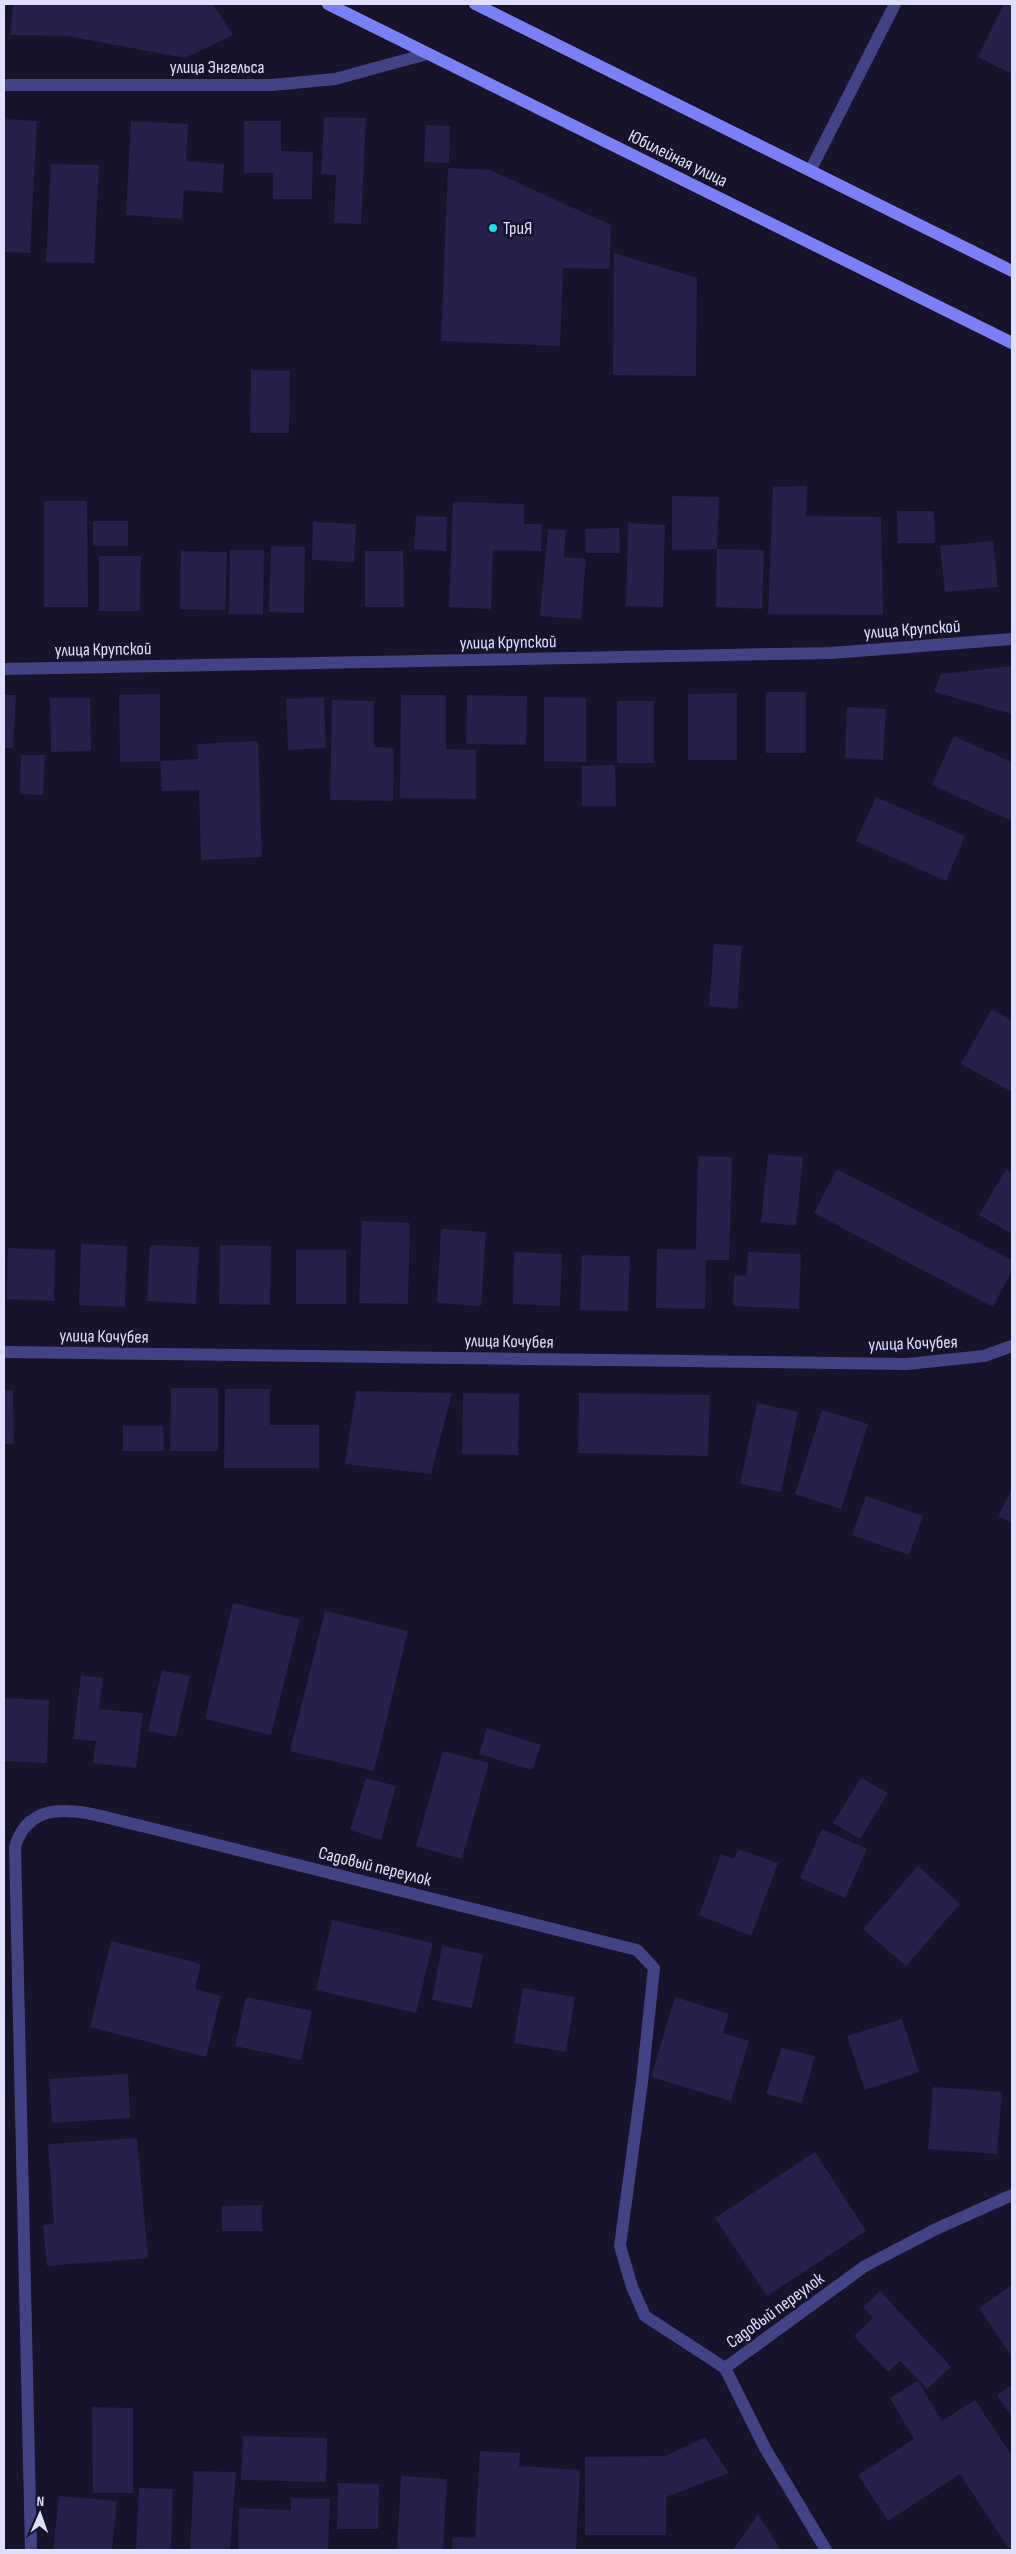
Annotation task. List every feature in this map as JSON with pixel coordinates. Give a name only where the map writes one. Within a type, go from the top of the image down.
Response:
[{"type":"main road","name":"Юбилейная улица","points":[[328,4],[1012,343]]},
{"type":"main road","points":[[475,4],[810,168],[1012,271]]},
{"type":"street","points":[[810,168],[895,4]]},
{"type":"street","name":"улица Энгельса","points":[[4,85],[272,85],[335,78],[427,54]]},
{"type":"street","name":"улица Крупской","points":[[4,669],[831,653],[1012,639]]},
{"type":"street","name":"улица Кочубея","points":[[4,1352],[906,1364],[984,1356],[1012,1346]]},
{"type":"street","name":"Садовый переулок","points":[[31,2550],[15,1847],[20,1831],[28,1821],[45,1812],[66,1810],[142,1826],[638,1950],[654,1968],[642,2082],[620,2246],[632,2287],[645,2316],[725,2368],[865,2266],[936,2229],[1012,2195]]},
{"type":"street","points":[[725,2368],[765,2448],[826,2550]]},
{"type":"building","points":[[13,4],[213,4],[233,35],[185,58],[67,36],[10,35]]},
{"type":"building","points":[[1004,4],[1012,4],[1012,74],[978,57]]},
{"type":"building","points":[[324,117],[366,118],[361,224],[334,223],[336,175],[321,174]]},
{"type":"building","points":[[4,119],[37,121],[30,253],[4,252]]},
{"type":"building","points":[[131,121],[188,124],[186,161],[224,164],[222,193],[184,190],[182,219],[126,215]]},
{"type":"building","points":[[244,121],[281,121],[281,151],[313,152],[312,199],[273,199],[273,173],[244,173]]},
{"type":"building","points":[[426,125],[450,126],[449,163],[424,162]]},
{"type":"building","points":[[51,164],[99,165],[94,263],[46,262]]},
{"type":"building","points":[[448,168],[490,170],[611,225],[609,269],[563,268],[560,346],[441,341]]},
{"type":"building","points":[[614,253],[697,278],[696,376],[613,375]]},
{"type":"building","points":[[251,370],[290,371],[289,433],[250,433]]},
{"type":"building","points":[[807,486],[806,516],[881,517],[883,615],[768,614],[773,487]]},
{"type":"building","points":[[672,496],[719,497],[717,549],[672,550]]},
{"type":"building","points":[[44,501],[87,501],[88,607],[44,607]]},
{"type":"building","points":[[453,502],[524,504],[524,524],[542,524],[541,551],[493,550],[491,609],[449,607]]},
{"type":"building","points":[[897,511],[934,511],[935,543],[898,543]]},
{"type":"building","points":[[416,516],[447,517],[446,551],[414,549]]},
{"type":"building","points":[[93,521],[128,521],[128,546],[93,546]]},
{"type":"building","points":[[313,522],[356,524],[354,562],[312,560]]},
{"type":"building","points":[[628,523],[665,525],[663,607],[626,606]]},
{"type":"building","points":[[619,528],[620,553],[586,553],[585,529]]},
{"type":"building","points":[[548,529],[566,530],[564,557],[586,559],[581,619],[540,616]]},
{"type":"building","points":[[993,541],[998,587],[945,592],[940,546]]},
{"type":"building","points":[[271,546],[305,547],[304,613],[269,612]]},
{"type":"building","points":[[717,549],[764,550],[762,609],[716,607]]},
{"type":"building","points":[[230,550],[264,550],[263,614],[229,614]]},
{"type":"building","points":[[181,551],[227,552],[225,610],[180,609]]},
{"type":"building","points":[[365,551],[403,551],[404,607],[365,607]]},
{"type":"building","points":[[99,556],[141,556],[140,611],[99,611]]},
{"type":"building","points":[[1012,666],[1012,714],[934,692],[941,674]]},
{"type":"building","points":[[766,692],[806,692],[806,753],[766,753]]},
{"type":"building","points":[[737,693],[737,760],[688,760],[688,694]]},
{"type":"building","points":[[160,694],[160,761],[120,762],[119,695]]},
{"type":"building","points":[[4,695],[16,695],[13,748],[4,748]]},
{"type":"building","points":[[401,695],[446,695],[446,749],[476,750],[476,799],[400,798]]},
{"type":"building","points":[[467,695],[527,696],[526,745],[466,744]]},
{"type":"building","points":[[324,697],[326,748],[288,750],[286,699]]},
{"type":"building","points":[[544,697],[586,698],[586,762],[544,761]]},
{"type":"building","points":[[50,698],[90,698],[91,751],[51,752]]},
{"type":"building","points":[[332,700],[374,701],[374,747],[394,748],[393,801],[330,800]]},
{"type":"building","points":[[617,701],[654,701],[654,763],[617,763]]},
{"type":"building","points":[[847,707],[886,709],[883,760],[845,758]]},
{"type":"building","points":[[954,736],[1012,762],[1012,821],[932,785]]},
{"type":"building","points":[[258,741],[262,857],[201,860],[199,790],[162,791],[160,761],[198,759],[197,744]]},
{"type":"building","points":[[21,755],[45,755],[43,795],[20,794]]},
{"type":"building","points":[[615,765],[616,806],[582,806],[582,766]]},
{"type":"building","points":[[876,797],[965,836],[946,881],[856,841]]},
{"type":"building","points":[[714,944],[742,946],[737,1009],[709,1006]]},
{"type":"building","points":[[992,1009],[1012,1021],[1012,1092],[961,1064]]},
{"type":"building","points":[[768,1154],[803,1157],[796,1226],[761,1222]]},
{"type":"building","points":[[698,1156],[732,1157],[729,1260],[706,1260],[705,1309],[656,1308],[657,1249],[696,1250]]},
{"type":"building","points":[[837,1169],[1012,1260],[1012,1270],[993,1307],[814,1213]]},
{"type":"building","points":[[1006,1169],[1012,1173],[1012,1234],[979,1215]]},
{"type":"building","points":[[362,1221],[410,1223],[408,1304],[359,1303]]},
{"type":"building","points":[[441,1229],[486,1232],[481,1306],[437,1303]]},
{"type":"building","points":[[81,1244],[127,1246],[125,1307],[79,1305]]},
{"type":"building","points":[[150,1245],[199,1247],[196,1304],[147,1301]]},
{"type":"building","points":[[220,1245],[271,1246],[270,1305],[219,1304]]},
{"type":"building","points":[[8,1248],[55,1250],[54,1301],[7,1299]]},
{"type":"building","points":[[296,1250],[346,1250],[346,1304],[296,1304]]},
{"type":"building","points":[[514,1252],[562,1254],[560,1306],[513,1304]]},
{"type":"building","points":[[748,1252],[801,1254],[799,1309],[733,1306],[734,1275],[746,1276]]},
{"type":"building","points":[[582,1255],[630,1256],[628,1311],[580,1310]]},
{"type":"building","points":[[171,1388],[218,1388],[218,1451],[170,1451]]},
{"type":"building","points":[[225,1389],[270,1389],[270,1425],[319,1425],[319,1468],[224,1468]]},
{"type":"building","points":[[4,1390],[13,1390],[14,1444],[4,1444]]},
{"type":"building","points":[[356,1391],[452,1393],[431,1474],[345,1464]]},
{"type":"building","points":[[463,1393],[519,1394],[518,1455],[462,1454]]},
{"type":"building","points":[[579,1393],[710,1395],[708,1456],[578,1453]]},
{"type":"building","points":[[757,1403],[798,1412],[781,1492],[740,1484]]},
{"type":"building","points":[[822,1410],[868,1424],[841,1509],[795,1494]]},
{"type":"building","points":[[123,1426],[163,1426],[164,1451],[123,1451]]},
{"type":"building","points":[[1012,1489],[1012,1523],[998,1516]]},
{"type":"building","points":[[866,1496],[923,1516],[909,1555],[852,1535]]},
{"type":"building","points":[[233,1603],[300,1619],[271,1735],[205,1719]]},
{"type":"building","points":[[325,1611],[408,1631],[374,1771],[290,1751]]},
{"type":"building","points":[[162,1670],[190,1676],[176,1737],[148,1731]]},
{"type":"building","points":[[81,1675],[103,1678],[99,1709],[143,1713],[136,1768],[93,1763],[96,1741],[73,1739]]},
{"type":"building","points":[[4,1698],[49,1700],[47,1763],[4,1761]]},
{"type":"building","points":[[487,1728],[541,1745],[532,1770],[479,1754]]},
{"type":"building","points":[[443,1751],[489,1763],[462,1859],[416,1846]]},
{"type":"building","points":[[366,1778],[396,1786],[381,1840],[350,1830]]},
{"type":"building","points":[[861,1778],[888,1793],[860,1839],[833,1823]]},
{"type":"building","points":[[822,1829],[867,1849],[845,1898],[800,1878]]},
{"type":"building","points":[[738,1849],[778,1863],[751,1936],[699,1915],[721,1854],[734,1859]]},
{"type":"building","points":[[918,1866],[960,1904],[906,1966],[863,1929]]},
{"type":"building","points":[[332,1920],[433,1943],[416,2013],[316,1990]]},
{"type":"building","points":[[111,1941],[201,1964],[195,1989],[221,1996],[206,2057],[90,2027]]},
{"type":"building","points":[[442,1946],[483,1954],[472,2008],[432,2000]]},
{"type":"building","points":[[523,1988],[575,1997],[566,2052],[514,2043]]},
{"type":"building","points":[[246,1997],[312,2011],[301,2060],[235,2046]]},
{"type":"building","points":[[675,1997],[729,2014],[723,2033],[749,2041],[731,2101],[651,2077]]},
{"type":"building","points":[[902,2019],[919,2072],[865,2090],[847,2036]]},
{"type":"building","points":[[782,2048],[815,2056],[802,2103],[766,2094]]},
{"type":"building","points":[[128,2074],[130,2118],[52,2123],[49,2079]]},
{"type":"building","points":[[933,2087],[1002,2092],[997,2154],[928,2149]]},
{"type":"building","points":[[137,2138],[148,2258],[47,2266],[43,2225],[54,2224],[48,2144]]},
{"type":"building","points":[[815,2152],[866,2231],[767,2296],[715,2218]]},
{"type":"building","points":[[262,2205],[262,2231],[222,2231],[222,2206]]},
{"type":"building","points":[[1012,2285],[1012,2357],[979,2308]]},
{"type":"building","points":[[880,2291],[951,2367],[927,2389],[900,2361],[888,2372],[854,2336],[873,2318],[863,2307]]},
{"type":"building","points":[[918,2381],[942,2421],[975,2400],[1012,2456],[1012,2547],[1009,2549],[960,2474],[888,2521],[858,2475],[914,2439],[890,2398]]},
{"type":"building","points":[[1012,2385],[1012,2417],[997,2395]]},
{"type":"building","points":[[92,2407],[133,2408],[133,2493],[93,2493]]},
{"type":"building","points":[[243,2436],[327,2438],[326,2482],[241,2480]]},
{"type":"building","points":[[705,2437],[729,2473],[666,2497],[666,2535],[585,2535],[585,2457],[666,2456]]},
{"type":"building","points":[[480,2451],[520,2453],[519,2466],[580,2470],[576,2550],[452,2550],[453,2537],[475,2538]]},
{"type":"building","points":[[194,2471],[236,2472],[230,2550],[190,2550]]},
{"type":"building","points":[[401,2476],[447,2479],[443,2550],[397,2550]]},
{"type":"building","points":[[338,2483],[379,2484],[378,2529],[337,2529]]},
{"type":"building","points":[[139,2488],[173,2489],[171,2550],[136,2550]]},
{"type":"building","points":[[59,2496],[117,2501],[112,2550],[53,2550]]},
{"type":"building","points":[[291,2498],[330,2499],[328,2550],[238,2550],[239,2508],[291,2510]]},
{"type":"building","points":[[758,2514],[781,2550],[733,2550]]},
{"type":"place","name":"ТриЯ","points":[[493,228]]}]
